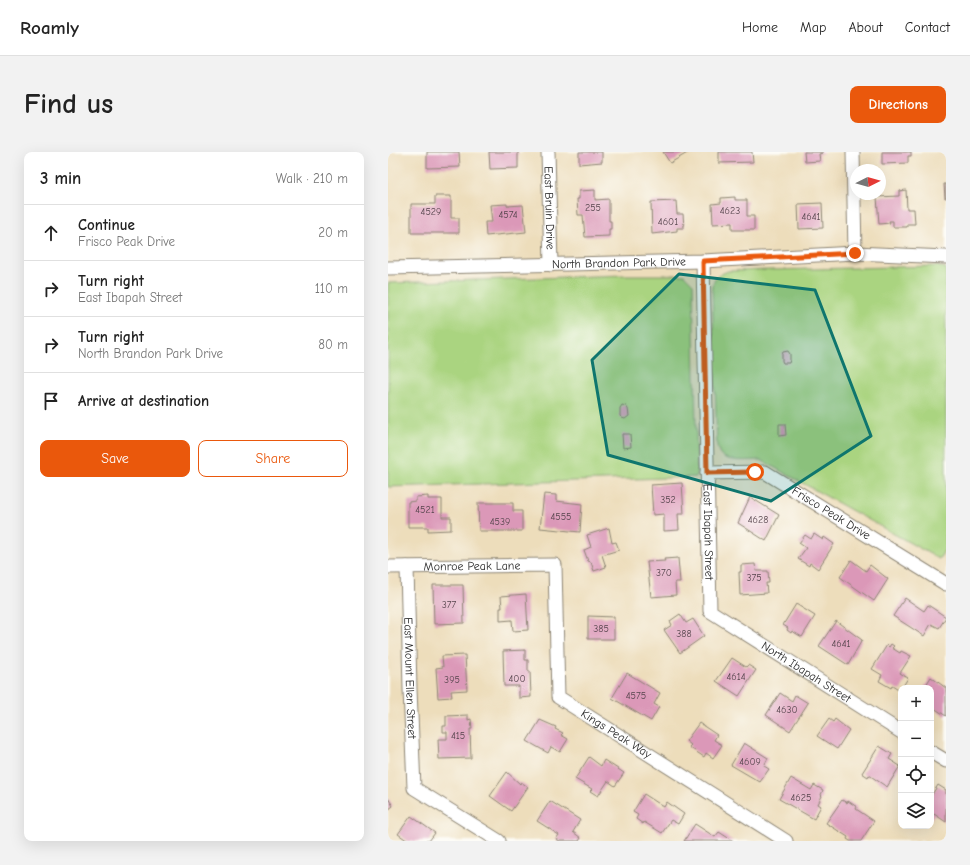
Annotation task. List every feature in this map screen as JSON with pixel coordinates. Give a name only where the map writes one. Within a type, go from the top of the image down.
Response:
[{"type":"street","name":"East Bruin Drive","points":[[548,152],[551,265]]},
{"type":"street","points":[[853,152],[855,253]]},
{"type":"street","name":"North Brandon Park Drive","points":[[388,268],[703,261],[855,253],[946,257]]},
{"type":"street","name":"East Ibapah Street","points":[[703,261],[710,611]]},
{"type":"street","name":"Frisco Peak Drive","points":[[707,473],[765,472],[946,584]]},
{"type":"street","name":"Monroe Peak Lane","points":[[388,567],[555,565]]},
{"type":"street","name":"Kings Peak Way","points":[[555,565],[558,697],[786,841]]},
{"type":"street","name":"East Mount Ellen Street","points":[[407,567],[414,788],[499,841]]},
{"type":"street","name":"North Ibapah Street","points":[[710,611],[898,730]]},
{"type":"street","points":[[934,754],[946,761]]},
{"type":"highlighted area","points":[[679,274],[815,290],[871,436],[771,501],[608,455],[592,360]]},
{"type":"green space","points":[[936,266],[946,268],[946,548],[939,559],[761,460],[734,460],[724,458],[720,454],[717,447],[712,286],[718,276],[728,271]]},
{"type":"green space","points":[[626,275],[684,275],[693,284],[697,477],[388,487],[388,283]]},
{"type":"building","points":[[427,152],[459,152],[460,167],[427,168]]},
{"type":"building","points":[[489,152],[518,152],[518,168],[490,169]]},
{"type":"building","points":[[579,152],[602,152],[602,162],[579,164]]},
{"type":"building","points":[[663,152],[689,152],[670,163]]},
{"type":"building","points":[[719,152],[752,152],[753,162],[719,163]]},
{"type":"building","points":[[804,152],[823,153],[819,154],[820,161],[805,162]]},
{"type":"building","points":[[882,152],[911,152],[911,156],[908,156],[908,163],[882,164]]},
{"type":"building","points":[[944,184],[946,184],[946,198],[945,198]]},
{"type":"building","points":[[595,190],[595,200],[609,199],[609,221],[611,221],[611,229],[609,229],[609,236],[585,237],[583,215],[578,215],[577,199],[579,199],[579,191]]},
{"type":"building","points":[[906,190],[907,209],[914,209],[915,224],[907,224],[907,227],[893,227],[893,221],[889,221],[890,223],[879,224],[877,200],[886,200],[886,197],[899,196],[899,191]]},
{"type":"building","points":[[435,196],[451,196],[451,218],[459,218],[459,233],[411,233],[411,204],[435,204]]},
{"type":"building","points":[[735,197],[735,200],[747,200],[747,216],[754,216],[754,230],[732,230],[732,223],[713,224],[712,204],[721,203],[721,198]]},
{"type":"building","points":[[676,201],[677,214],[683,214],[684,228],[677,228],[677,231],[652,234],[651,202]]},
{"type":"building","points":[[822,203],[823,228],[799,229],[798,204]]},
{"type":"building","points":[[507,204],[507,206],[523,205],[526,232],[486,236],[485,222],[492,222],[490,205]]},
{"type":"building","points":[[788,351],[790,354],[789,363],[783,363],[782,354],[783,352]]},
{"type":"building","points":[[622,405],[626,406],[628,409],[629,416],[625,419],[620,416],[620,408]]},
{"type":"building","points":[[779,424],[785,424],[786,435],[779,436]]},
{"type":"building","points":[[622,434],[630,434],[631,447],[623,448]]},
{"type":"building","points":[[682,483],[684,514],[678,514],[679,530],[664,531],[664,514],[653,515],[651,485]]},
{"type":"building","points":[[544,494],[556,495],[556,501],[582,504],[580,532],[540,528]]},
{"type":"building","points":[[428,496],[428,499],[442,499],[442,517],[451,517],[451,530],[428,531],[428,527],[408,527],[408,502],[416,501],[416,497]]},
{"type":"building","points":[[750,497],[779,515],[766,541],[738,523]]},
{"type":"building","points":[[478,503],[513,503],[513,511],[522,511],[522,531],[479,531]]},
{"type":"building","points":[[609,528],[612,543],[616,542],[619,550],[602,555],[606,567],[594,571],[584,550],[591,547],[587,535]]},
{"type":"building","points":[[814,534],[823,540],[824,537],[834,544],[818,569],[810,563],[809,566],[798,559],[806,548],[799,543],[805,535],[811,539]]},
{"type":"building","points":[[678,558],[680,582],[675,582],[676,595],[651,597],[647,562],[665,561],[664,559]]},
{"type":"building","points":[[851,560],[866,571],[870,565],[888,579],[874,601],[840,577]]},
{"type":"building","points":[[755,564],[756,571],[768,571],[769,583],[766,583],[767,593],[740,595],[739,572],[741,572],[741,565]]},
{"type":"building","points":[[433,585],[463,585],[464,623],[434,624]]},
{"type":"building","points":[[526,594],[528,630],[513,631],[512,620],[500,621],[500,608],[502,608],[501,596]]},
{"type":"building","points":[[905,598],[924,611],[928,605],[946,617],[939,628],[931,624],[924,636],[893,616]]},
{"type":"building","points":[[796,604],[815,616],[802,637],[792,631],[791,633],[787,630],[788,628],[783,625]]},
{"type":"building","points":[[680,614],[686,623],[693,619],[704,636],[680,653],[664,630],[672,625],[670,621]]},
{"type":"building","points":[[588,616],[614,617],[614,639],[588,639]]},
{"type":"building","points":[[836,621],[862,640],[848,665],[819,646]]},
{"type":"building","points":[[891,644],[894,646],[892,648],[900,653],[901,651],[911,656],[900,673],[908,678],[904,685],[898,685],[898,690],[892,686],[891,688],[879,681],[882,675],[872,669],[887,645],[889,647]]},
{"type":"building","points":[[525,650],[525,660],[528,660],[528,671],[530,671],[531,697],[519,698],[519,686],[504,686],[503,651]]},
{"type":"building","points":[[465,655],[467,690],[451,691],[452,697],[438,698],[436,668],[443,667],[442,656]]},
{"type":"building","points":[[732,658],[746,667],[748,665],[756,670],[739,696],[716,681]]},
{"type":"building","points":[[627,673],[660,693],[654,704],[659,707],[651,721],[612,698]]},
{"type":"building","points":[[931,677],[946,688],[946,716],[934,708],[934,685],[926,685]]},
{"type":"building","points":[[780,693],[792,701],[795,695],[808,703],[790,731],[766,715]]},
{"type":"building","points":[[468,715],[468,720],[471,719],[472,729],[470,729],[471,758],[439,759],[438,739],[447,739],[447,732],[443,732],[443,726],[446,726],[446,716]]},
{"type":"building","points":[[829,719],[833,722],[835,719],[849,730],[837,749],[817,736]]},
{"type":"building","points":[[540,720],[556,727],[555,729],[563,733],[561,735],[568,739],[560,752],[551,747],[548,753],[527,741]]},
{"type":"building","points":[[699,723],[717,735],[714,740],[722,745],[713,758],[706,753],[704,757],[689,747],[691,745],[686,741]]},
{"type":"building","points":[[744,743],[768,758],[764,766],[769,769],[760,782],[731,765]]},
{"type":"building","points":[[879,746],[892,754],[889,759],[898,765],[898,769],[887,787],[869,775],[868,777],[862,773]]},
{"type":"building","points":[[589,757],[601,766],[604,760],[624,773],[615,786],[608,781],[598,796],[590,791],[592,789],[575,779]]},
{"type":"building","points":[[507,772],[520,784],[521,782],[528,787],[511,811],[490,796]]},
{"type":"building","points":[[791,778],[811,790],[814,785],[823,790],[818,804],[821,806],[814,819],[779,799]]},
{"type":"building","points":[[938,785],[946,790],[946,822],[934,814],[934,791]]},
{"type":"building","points":[[644,794],[664,807],[667,802],[684,814],[678,824],[671,820],[662,833],[636,819],[638,815],[633,812]]},
{"type":"building","points":[[388,798],[393,806],[388,810]]},
{"type":"building","points":[[842,800],[847,803],[848,801],[857,807],[856,809],[874,821],[861,841],[850,841],[847,839],[848,837],[826,823]]},
{"type":"building","points":[[550,801],[580,820],[573,832],[581,838],[579,841],[560,841],[556,839],[559,835],[537,821]]},
{"type":"building","points":[[411,816],[435,833],[429,841],[408,841],[398,834]]},
{"type":"building","points":[[695,824],[715,837],[719,832],[733,841],[684,841]]},
{"type":"route","points":[[755,472],[707,473],[703,261],[855,253]]}]
